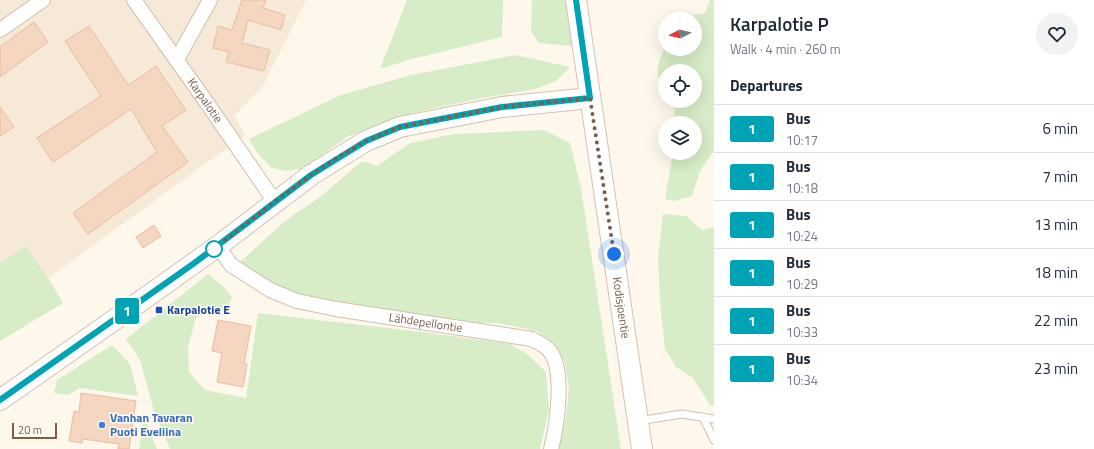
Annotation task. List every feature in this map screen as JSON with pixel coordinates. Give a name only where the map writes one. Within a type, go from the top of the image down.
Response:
[{"type":"main road","name":"Kodisjoentie","points":[[576,0],[642,449]]},
{"type":"main road","points":[[0,400],[218,246],[311,175],[366,141],[400,127],[502,107],[590,98]]},
{"type":"street","points":[[0,30],[43,0]]},
{"type":"street","name":"Karpalotie","points":[[134,0],[176,58],[274,202]]},
{"type":"street","points":[[176,58],[210,0]]},
{"type":"street","name":"Lähdepellontie","points":[[218,246],[231,265],[270,290],[297,301],[336,309],[532,339],[548,348],[556,361],[559,380],[558,403],[551,449]]},
{"type":"lane","points":[[638,421],[682,414],[714,419]]},
{"type":"lane","points":[[704,417],[714,440]]},
{"type":"shaded area","points":[[0,0],[306,0],[263,86],[234,116],[245,135],[48,278],[26,246],[0,263]]},
{"type":"green space","points":[[407,0],[503,0],[502,37],[412,59],[380,69]]},
{"type":"green space","points":[[532,0],[566,0],[572,46],[539,43],[531,32]]},
{"type":"green space","points":[[710,0],[714,0],[714,150],[700,171],[692,196],[674,201],[665,199],[672,160],[702,160],[702,116],[674,116],[675,108],[702,108],[702,64],[659,64],[661,56],[702,56],[702,14],[705,13]]},
{"type":"green space","points":[[515,55],[570,67],[555,82],[531,90],[482,98],[412,113],[347,137],[302,169],[286,171],[270,167],[256,151],[249,139],[341,95],[411,75]]},
{"type":"green space","points":[[544,130],[570,143],[581,188],[621,449],[559,449],[566,417],[569,389],[565,364],[555,344],[537,331],[498,323],[470,323],[293,295],[262,279],[239,263],[285,221],[321,196],[362,161],[377,166],[410,143],[454,134]]},
{"type":"green space","points":[[663,214],[686,216],[702,230],[714,227],[714,406],[710,405],[693,378],[676,367],[665,349],[660,301],[658,258]]},
{"type":"green space","points":[[26,246],[63,303],[0,341],[0,263]]},
{"type":"green space","points":[[208,274],[224,287],[232,298],[225,311],[211,308],[196,318],[188,346],[189,372],[205,390],[246,398],[258,313],[510,344],[527,354],[546,372],[549,410],[540,449],[170,449],[154,411],[140,360],[126,339]]},
{"type":"green space","points":[[112,345],[130,364],[138,396],[80,388],[68,395],[54,393],[57,380]]},
{"type":"green space","points":[[144,416],[157,449],[139,449]]},
{"type":"building","points":[[242,0],[266,0],[263,8],[285,15],[281,30],[248,20],[242,43],[270,50],[264,71],[226,62],[229,52],[213,48],[218,26],[232,30]]},
{"type":"building","points":[[34,22],[48,42],[0,77],[0,47]]},
{"type":"building","points":[[89,26],[128,85],[156,66],[186,110],[162,126],[188,162],[88,234],[73,213],[157,152],[131,109],[53,162],[37,138],[101,96],[65,41]]},
{"type":"building","points":[[0,107],[14,127],[0,136]]},
{"type":"building","points":[[154,225],[161,236],[143,248],[136,237]]},
{"type":"building","points":[[218,320],[251,326],[244,364],[247,364],[243,387],[217,382],[222,353],[212,351]]},
{"type":"building","name":"Vanhan Tavaran Puoti Eveliina","points":[[81,393],[136,401],[129,449],[118,449],[119,444],[83,439],[82,443],[69,441],[74,411],[79,412]]},
{"type":"bus line","name":"1","points":[[0,400],[193,264],[311,175],[366,141],[400,127],[502,107],[590,98],[576,0]]},
{"type":"place","name":"Karpalotie E","points":[[159,310]]},
{"type":"place","name":"Vanhan Tavaran Puoti Eveliina","points":[[102,425]]},
{"type":"route","points":[[214,249],[274,202],[338,157],[366,141],[400,127],[502,107],[590,98],[614,254]]}]
